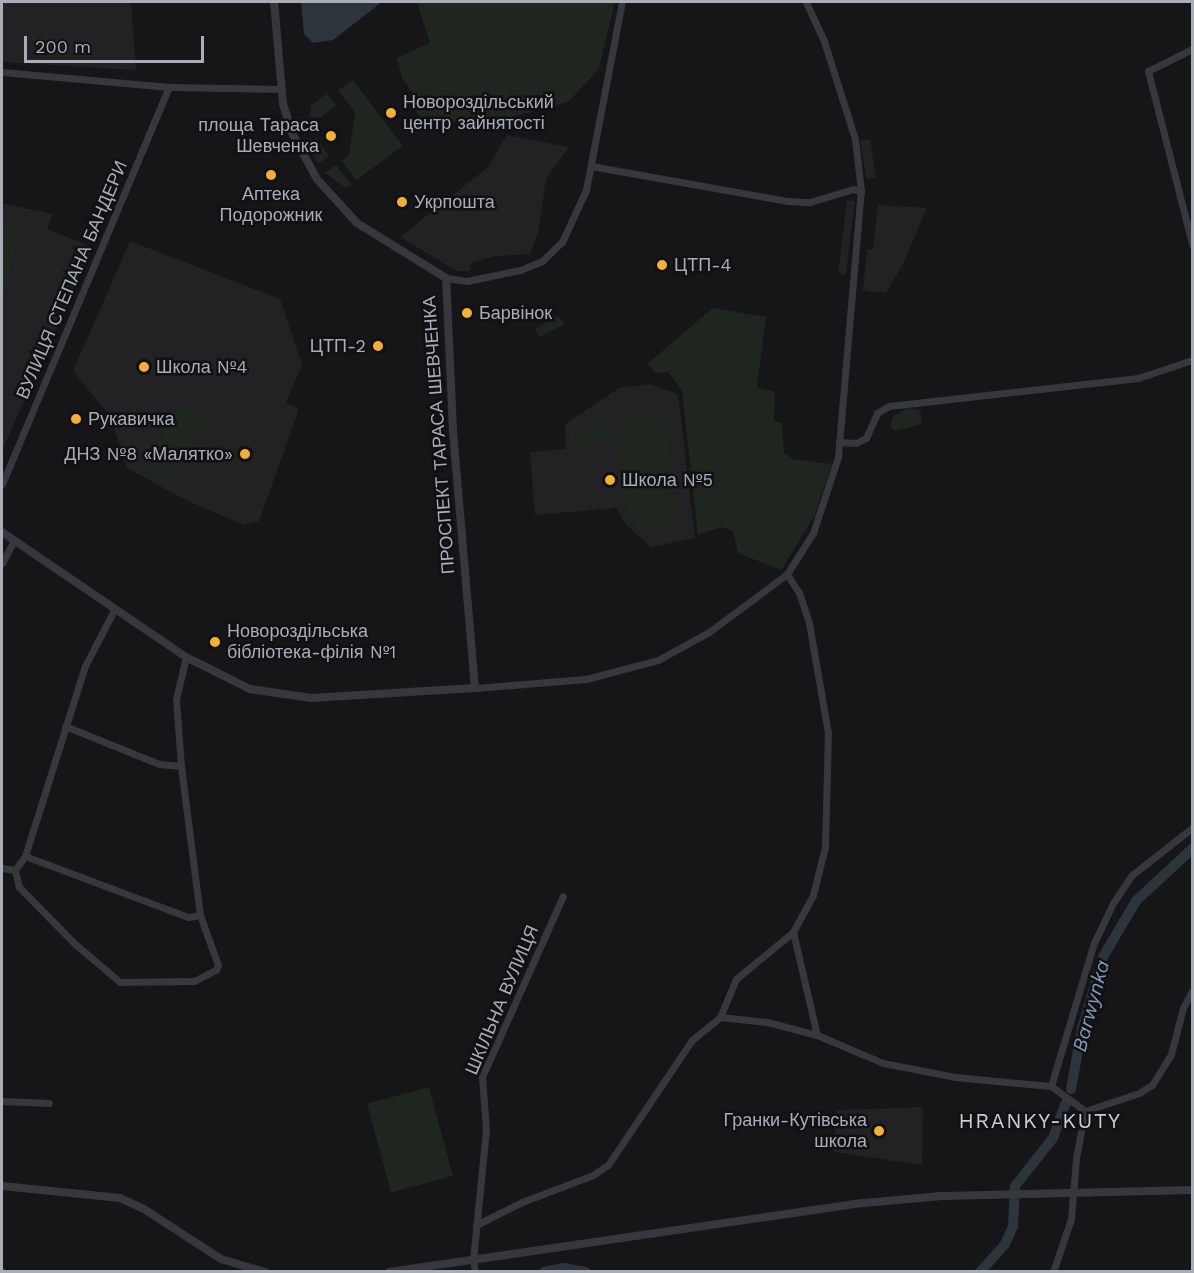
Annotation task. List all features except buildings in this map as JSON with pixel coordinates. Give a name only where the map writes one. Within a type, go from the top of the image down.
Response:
[{"type":"street","name":"ПРОСПЕКТ ТАРАСА ШЕВЧЕНКА","points":[[274,2],[280,89],[289,124],[302,152],[336,202],[376,236],[446,278],[452,420],[475,688]]},
{"type":"street","points":[[446,278],[459,281],[495,276],[547,257],[575,219],[591,166],[622,2]]},
{"type":"street","points":[[2,532],[113,612],[186,657],[250,689],[294,697],[342,698],[586,679],[636,669],[709,632],[787,574],[813,533],[835,476],[861,191],[855,139],[824,41],[806,2]]},
{"type":"street","points":[[1192,49],[1148,71],[1189,212],[1192,244]]},
{"type":"street","points":[[2,72],[169,87],[280,89]]},
{"type":"street","name":"ВУЛИЦЯ СТЕПАНА БАНДЕРИ","points":[[2,484],[169,87]]},
{"type":"street","points":[[591,166],[788,201],[810,202],[853,189],[861,191]]},
{"type":"street","points":[[839,442],[856,443],[866,438],[880,409],[889,406],[1138,378],[1192,360]]},
{"type":"street","points":[[2,563],[13,542]]},
{"type":"street","points":[[476,1225],[522,1202],[593,1175],[608,1165],[692,1040],[720,1017],[736,979],[793,932],[813,895],[825,847],[828,733],[816,655],[799,593],[787,574]]},
{"type":"street","points":[[113,612],[85,666],[25,856],[15,870],[19,887],[75,944],[120,982],[201,980],[218,965],[200,915],[181,766],[176,699],[186,657]]},
{"type":"street","points":[[65,726],[159,764],[181,766]]},
{"type":"street","points":[[1051,1086],[1094,943],[1113,903],[1132,875],[1192,828]]},
{"type":"street","points":[[25,856],[188,917],[200,915]]},
{"type":"street","points":[[2,868],[15,870]]},
{"type":"street","name":"ШКІЛЬНА ВУЛИЦЯ","points":[[476,1272],[473,1260],[486,1130],[482,1077],[563,896]]},
{"type":"street","points":[[793,932],[817,1035]]},
{"type":"street","points":[[1085,1111],[1139,1093],[1152,1085],[1172,1054],[1183,1008],[1192,992]]},
{"type":"street","points":[[720,1017],[767,1023],[817,1035],[883,1063],[955,1077],[1051,1086],[1085,1111]]},
{"type":"street","points":[[2,1101],[49,1102]]},
{"type":"street","points":[[1053,1272],[1071,1219],[1085,1111]]},
{"type":"street","points":[[2,1186],[100,1194],[144,1209],[222,1259],[265,1272]]},
{"type":"street","points":[[389,1272],[853,1204],[1008,1194],[1192,1190]]},
{"type":"shaded area","points":[[2,2],[131,2],[136,70],[2,62]]},
{"type":"shaded area","points":[[301,2],[382,2],[333,40],[313,43],[304,34]]},
{"type":"shaded area","points":[[417,2],[615,2],[599,69],[568,102],[500,120],[481,118],[427,126],[413,107],[413,93],[402,78],[397,58],[430,43]]},
{"type":"shaded area","points":[[353,80],[403,146],[356,180],[342,161],[349,155],[355,113],[338,90]]},
{"type":"shaded area","points":[[327,94],[336,106],[320,118],[310,117],[311,105]]},
{"type":"shaded area","points":[[507,135],[569,147],[546,179],[538,234],[530,254],[495,256],[471,263],[469,271],[457,271],[400,237],[487,168]]},
{"type":"shaded area","points":[[309,138],[318,141],[329,156],[318,164],[306,142]]},
{"type":"shaded area","points":[[870,139],[876,178],[866,179],[860,141]]},
{"type":"shaded area","points":[[336,165],[352,185],[346,188],[325,173]]},
{"type":"shaded area","points":[[847,200],[855,201],[846,274],[838,273]]},
{"type":"shaded area","points":[[2,203],[53,214],[47,229],[92,247],[2,451]]},
{"type":"shaded area","points":[[878,205],[927,208],[903,264],[886,293],[863,291],[867,249],[873,250]]},
{"type":"shaded area","points":[[2,218],[15,224],[19,235],[2,305]]},
{"type":"shaded area","name":"Школа №4","points":[[130,241],[280,299],[302,365],[286,403],[299,409],[259,521],[243,525],[182,498],[127,468],[110,416],[73,371]]},
{"type":"shaded area","points":[[713,308],[766,317],[757,387],[775,392],[774,421],[782,423],[784,453],[792,459],[832,464],[814,517],[781,570],[738,553],[733,531],[721,527],[698,535],[682,390],[668,372],[656,373],[647,364]]},
{"type":"shaded area","points":[[557,316],[565,324],[540,337],[535,329]]},
{"type":"shaded area","name":"Школа №5","points":[[650,384],[678,394],[695,538],[651,547],[626,525],[616,508],[535,515],[530,452],[566,449],[565,424],[619,388]]},
{"type":"shaded area","points":[[186,405],[200,410],[204,424],[177,472],[162,476],[153,471],[150,456],[177,409]]},
{"type":"shaded area","points":[[908,408],[920,410],[922,421],[919,425],[895,431],[890,427],[893,416]]},
{"type":"shaded area","points":[[647,412],[660,418],[669,432],[677,511],[669,526],[651,534],[638,530],[626,516],[618,437],[628,418]]},
{"type":"shaded area","points":[[607,424],[609,443],[570,447],[568,428]]},
{"type":"shaded area","points":[[429,1087],[453,1176],[391,1192],[367,1104]]},
{"type":"shaded area","name":"Гранки-Кутівська школа","points":[[923,1107],[922,1165],[833,1152],[837,1110]]},
{"type":"waterway","name":"Barwynka","points":[[1071,1089],[1082,1029],[1103,957],[1136,901],[1192,849]]},
{"type":"waterway","name":"Barwynka","points":[[980,1272],[1005,1244],[1013,1226],[1015,1186],[1053,1138],[1066,1102]]},
{"type":"waterway","points":[[2,1268],[7,1272]]},
{"type":"waterway","name":"Barwynka","points":[[544,1272],[563,1268],[586,1272]]},
{"type":"place","name":"Новороздільський центр зайнятості","points":[[391,113]]},
{"type":"place","name":"площа Тараса Шевченка","points":[[331,136]]},
{"type":"place","name":"Аптека Подорожник","points":[[271,175]]},
{"type":"place","name":"Укрпошта","points":[[402,202]]},
{"type":"place","name":"ЦТП-4","points":[[662,265]]},
{"type":"place","name":"Барвінок","points":[[467,313]]},
{"type":"place","name":"ЦТП-2","points":[[378,346]]},
{"type":"place","name":"Школа №4","points":[[144,367]]},
{"type":"place","name":"Рукавичка","points":[[76,419]]},
{"type":"place","name":"ДНЗ №8 «Малятко»","points":[[245,454]]},
{"type":"place","name":"Школа №5","points":[[610,480]]},
{"type":"place","name":"Новороздільська бібліотека-філія №1","points":[[215,642]]},
{"type":"place","name":"Гранки-Кутівська школа","points":[[879,1131]]},
{"type":"district","name":"HRANKY-KUTY","points":[[1040,1121]]}]
